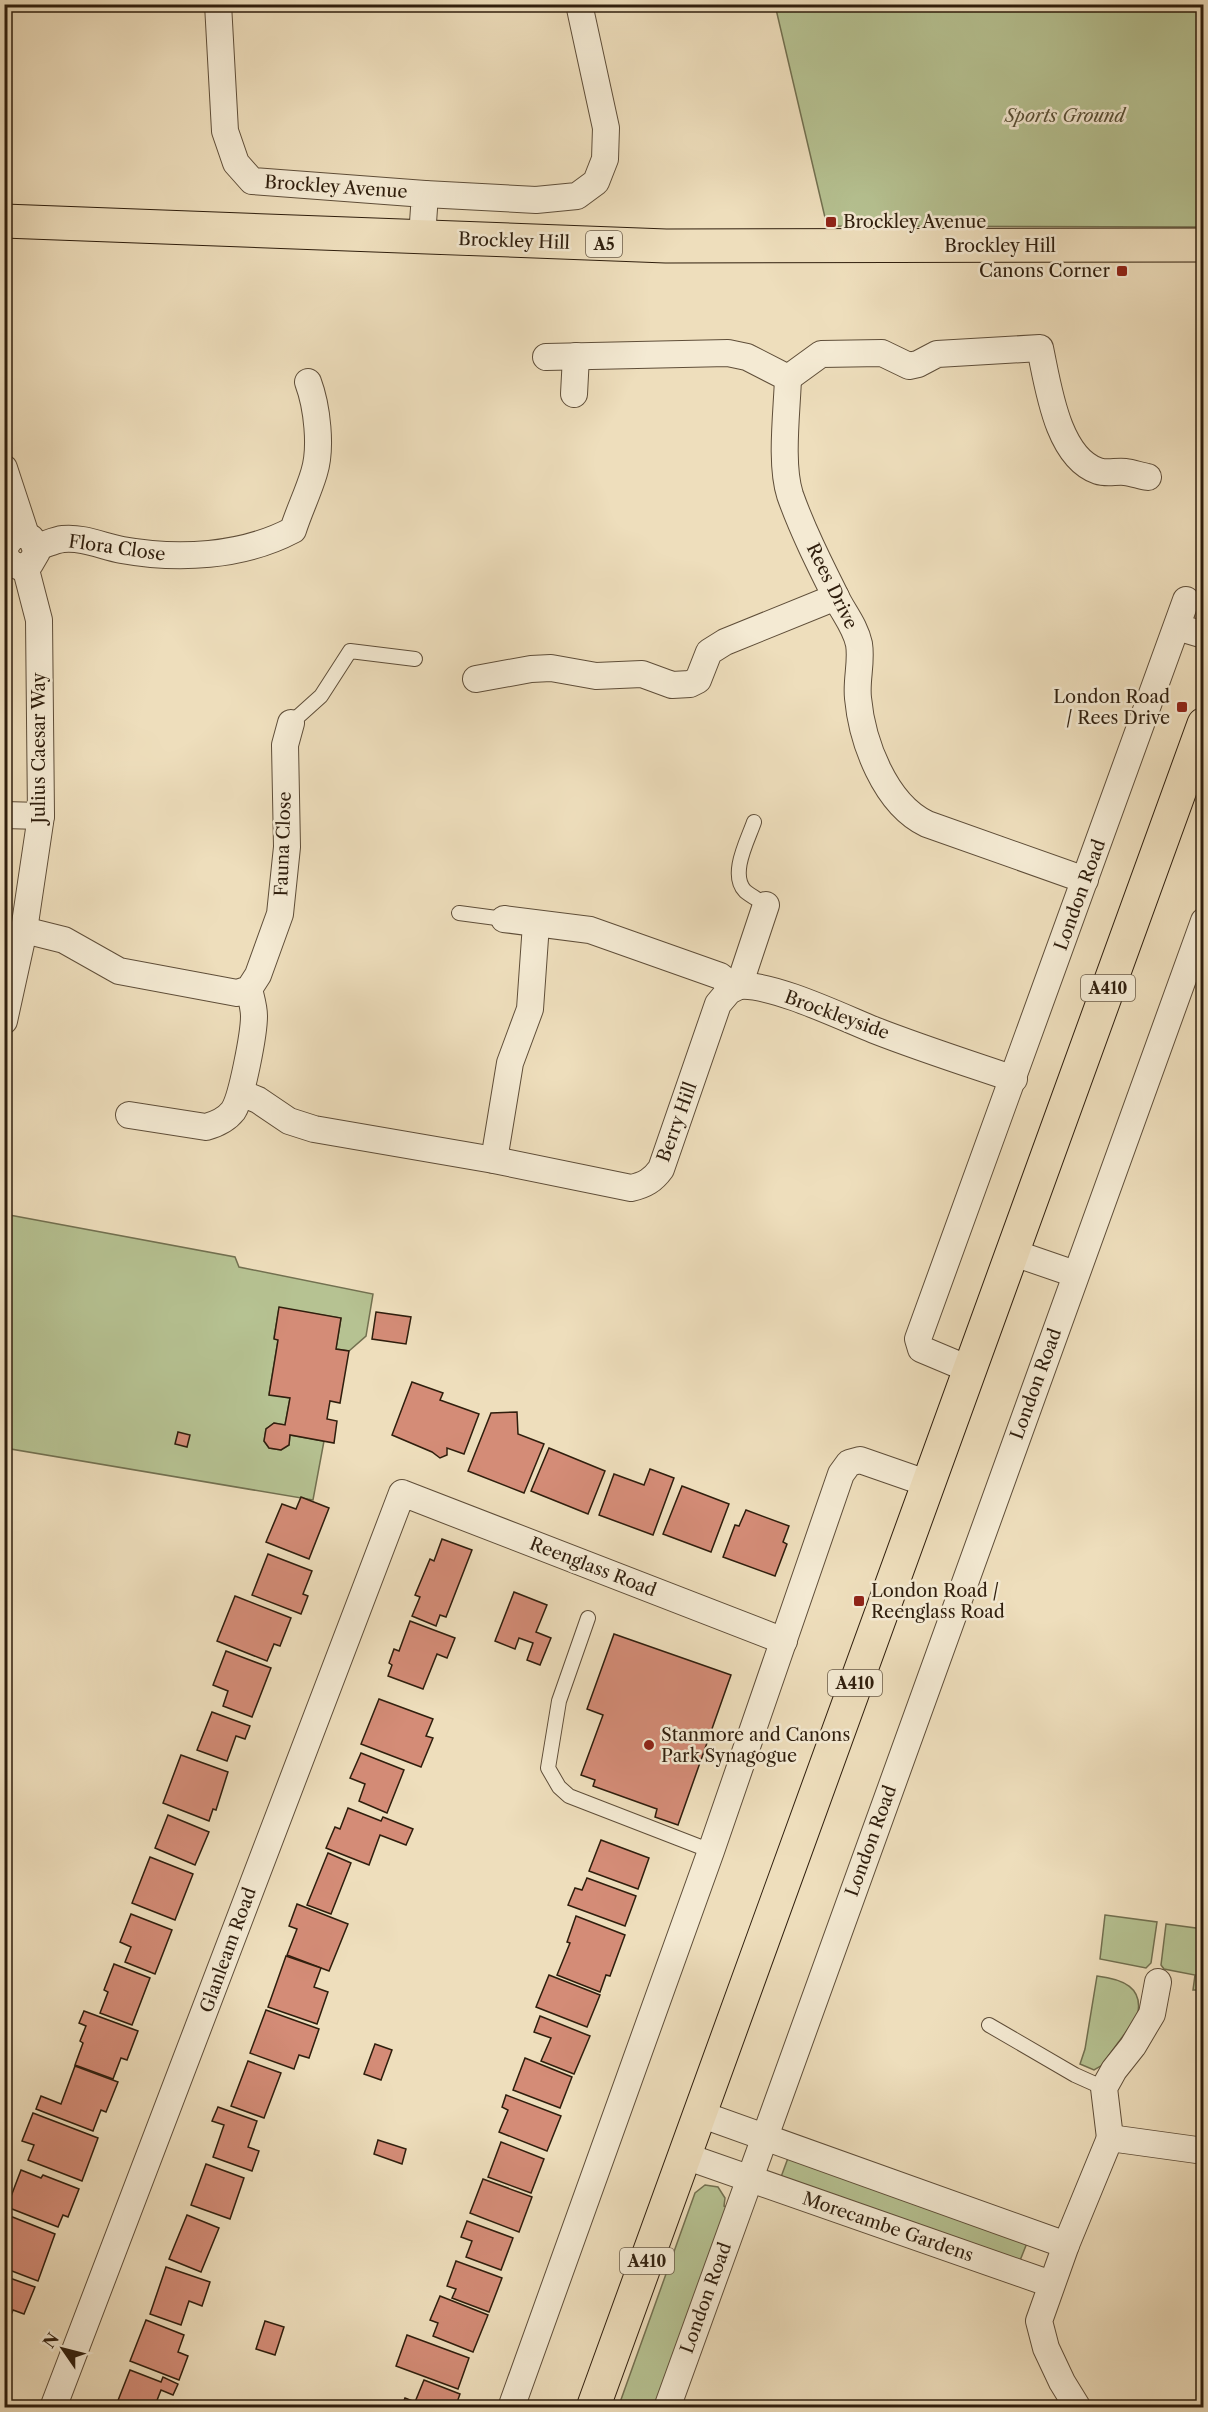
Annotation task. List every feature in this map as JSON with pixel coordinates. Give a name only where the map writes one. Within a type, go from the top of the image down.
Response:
[{"type":"main road","name":"Brockley Hill","points":[[4,221],[666,246],[1203,245]]},
{"type":"main road","name":"A410","points":[[593,2408],[1014,1253],[1203,724]]},
{"type":"street","name":"Brockley Avenue","points":[[218,4],[225,131],[236,163],[252,181],[536,200],[577,196],[596,182],[605,159],[606,128],[579,4]]},
{"type":"street","name":"Brockley Avenue","points":[[422,237],[425,194]]},
{"type":"street","points":[[546,357],[728,353],[747,357],[788,378],[821,354],[882,353],[909,366],[937,354],[1040,348],[1054,411],[1064,436],[1077,456],[1097,471],[1123,472],[1148,477]]},
{"type":"street","points":[[574,394],[576,356]]},
{"type":"street","name":"Rees Drive","points":[[788,378],[785,472],[790,494],[836,597],[854,629],[859,644],[858,695],[861,720],[871,752],[892,794],[912,817],[927,824],[1085,880]]},
{"type":"street","name":"Flora Close","points":[[13,548],[62,539],[81,540],[121,550],[164,555],[204,555],[274,540],[293,530],[301,504],[315,473],[318,454],[315,400],[308,382]]},
{"type":"street","name":"Julius Caesar Way","points":[[4,468],[13,548],[39,620],[41,816],[24,930],[4,1021]]},
{"type":"street","points":[[476,679],[531,669],[551,668],[596,676],[642,674],[672,685],[690,684],[698,680],[709,652],[725,642],[836,597]]},
{"type":"street","name":"London Road","points":[[971,1370],[926,1352],[921,1349],[918,1339],[1186,600]]},
{"type":"street","points":[[1177,627],[1203,635]]},
{"type":"street","name":"Fauna Close","points":[[249,989],[258,975],[280,914],[287,847],[285,745],[291,723]]},
{"type":"street","points":[[4,815],[41,816]]},
{"type":"street","points":[[504,919],[590,930],[720,976],[737,986],[766,904]]},
{"type":"street","name":"London Road","points":[[667,2408],[1203,921]]},
{"type":"street","points":[[494,1160],[510,1063],[530,1009],[536,924]]},
{"type":"street","points":[[24,930],[64,940],[119,971],[237,993],[249,989],[254,1019],[241,1093],[234,1110],[217,1124],[206,1127],[129,1115]]},
{"type":"street","name":"Brockleyside","points":[[737,986],[753,986],[808,1003],[876,1031],[1014,1079]]},
{"type":"street","name":"Berry Hill","points":[[241,1093],[258,1100],[289,1121],[314,1129],[494,1160],[631,1188],[649,1182],[661,1169],[718,1004],[737,986]]},
{"type":"street","points":[[1014,1253],[1075,1274]]},
{"type":"street","points":[[511,2408],[711,1851],[841,1474],[849,1463],[860,1460],[929,1484]]},
{"type":"street","name":"Reenglass Road","points":[[402,1493],[784,1641]]},
{"type":"street","name":"Glanleam Road","points":[[53,2408],[402,1493]]},
{"type":"street","points":[[1078,2408],[1046,2348],[1039,2321],[1066,2245],[1110,2138],[1104,2088],[1149,2021],[1158,1982]]},
{"type":"street","points":[[700,2114],[1066,2245]]},
{"type":"street","points":[[1110,2138],[1203,2151]]},
{"type":"street","name":"Morecambe Gardens","points":[[685,2156],[1052,2284]]},
{"type":"lane","name":"Fauna Close","points":[[291,723],[321,696],[350,651],[415,659]]},
{"type":"lane","points":[[754,822],[739,869],[740,882],[746,891],[766,904]]},
{"type":"lane","points":[[459,913],[504,919]]},
{"type":"lane","points":[[588,1618],[559,1701],[549,1768],[559,1788],[569,1796],[711,1851]]},
{"type":"lane","points":[[989,2025],[1076,2075],[1104,2088]]},
{"type":"green space","name":"Sports Ground","points":[[775,5],[1203,5],[1203,227],[827,226]]},
{"type":"green space","points":[[4,1214],[235,1257],[239,1267],[373,1294],[366,1336],[349,1351],[336,1349],[341,1318],[279,1308],[274,1338],[278,1340],[269,1394],[290,1398],[285,1425],[274,1423],[266,1429],[264,1441],[269,1448],[281,1450],[289,1445],[290,1435],[324,1441],[313,1500],[5,1448]]},
{"type":"green space","points":[[1105,1915],[1157,1922],[1151,1963],[1146,1968],[1100,1959]]},
{"type":"green space","points":[[1166,1924],[1203,1929],[1203,1990],[1193,1990],[1195,1975],[1164,1969],[1161,1965]]},
{"type":"green space","points":[[1097,1976],[1115,1979],[1129,1986],[1138,1998],[1139,2007],[1137,2017],[1101,2066],[1094,2070],[1080,2064],[1085,2049]]},
{"type":"green space","points":[[788,2158],[1027,2243],[1019,2263],[781,2177]]},
{"type":"green space","points":[[705,2185],[718,2187],[725,2198],[724,2206],[730,2209],[658,2407],[618,2408],[695,2193]]},
{"type":"building","points":[[279,1307],[341,1318],[336,1349],[349,1351],[340,1403],[330,1401],[327,1419],[337,1421],[334,1443],[290,1435],[289,1445],[281,1450],[269,1448],[264,1441],[266,1429],[274,1423],[285,1425],[290,1398],[269,1395],[278,1340],[274,1339]]},
{"type":"building","points":[[376,1312],[411,1317],[406,1344],[372,1339]]},
{"type":"building","points":[[412,1382],[443,1393],[440,1400],[479,1414],[464,1454],[447,1448],[447,1455],[440,1458],[432,1452],[392,1435]]},
{"type":"building","points":[[517,1412],[518,1434],[544,1444],[524,1493],[468,1471],[491,1413]]},
{"type":"building","points":[[178,1432],[190,1435],[187,1447],[175,1444]]},
{"type":"building","points":[[549,1448],[605,1471],[588,1514],[531,1491]]},
{"type":"building","points":[[650,1469],[674,1478],[653,1535],[599,1515],[614,1474],[644,1485]]},
{"type":"building","points":[[682,1486],[729,1504],[711,1552],[663,1534]]},
{"type":"building","points":[[301,1497],[329,1508],[309,1559],[266,1542],[282,1504],[296,1509]]},
{"type":"building","points":[[746,1510],[789,1526],[783,1542],[787,1544],[775,1576],[723,1557],[735,1525],[739,1526]]},
{"type":"building","points":[[442,1539],[472,1550],[446,1617],[440,1615],[436,1626],[412,1616],[420,1597],[415,1595],[430,1559],[434,1561]]},
{"type":"building","points":[[268,1554],[312,1571],[303,1594],[308,1596],[301,1614],[252,1595]]},
{"type":"building","points":[[514,1592],[547,1605],[536,1632],[551,1638],[540,1665],[527,1660],[533,1643],[519,1638],[515,1649],[495,1641]]},
{"type":"building","points":[[235,1596],[291,1618],[280,1646],[274,1644],[267,1661],[217,1641]]},
{"type":"building","points":[[410,1621],[455,1638],[447,1658],[437,1654],[423,1689],[388,1676],[392,1665],[389,1663],[394,1649],[399,1651]]},
{"type":"building","name":"Stanmore and Canons Park Synagogue","points":[[614,1634],[731,1675],[678,1825],[655,1817],[657,1809],[593,1786],[595,1780],[581,1775],[603,1715],[587,1709]]},
{"type":"building","points":[[226,1651],[271,1668],[252,1717],[223,1706],[228,1691],[213,1685]]},
{"type":"building","points":[[379,1699],[433,1719],[426,1736],[433,1738],[421,1767],[361,1744]]},
{"type":"building","points":[[212,1712],[250,1726],[245,1739],[236,1736],[227,1761],[197,1750]]},
{"type":"building","points":[[361,1753],[404,1770],[387,1813],[359,1801],[365,1784],[350,1778]]},
{"type":"building","points":[[181,1755],[228,1772],[216,1810],[213,1809],[209,1821],[163,1803]]},
{"type":"building","points":[[348,1808],[381,1821],[383,1817],[413,1829],[406,1845],[380,1835],[369,1865],[326,1848],[335,1827],[340,1829]]},
{"type":"building","points":[[168,1815],[209,1832],[195,1865],[155,1848]]},
{"type":"building","points":[[601,1840],[649,1858],[638,1889],[589,1871]]},
{"type":"building","points":[[328,1853],[351,1863],[331,1914],[307,1905]]},
{"type":"building","points":[[150,1857],[193,1874],[175,1920],[132,1903]]},
{"type":"building","points":[[587,1878],[636,1896],[625,1926],[568,1905],[575,1888],[582,1890]]},
{"type":"building","points":[[297,1904],[348,1924],[329,1971],[287,1955],[297,1929],[289,1926]]},
{"type":"building","points":[[131,1914],[172,1930],[155,1974],[125,1962],[131,1947],[120,1942]]},
{"type":"building","points":[[576,1916],[625,1935],[610,1976],[606,1975],[600,1992],[557,1975],[570,1943],[567,1942]]},
{"type":"building","points":[[286,1956],[321,1968],[314,1987],[328,1992],[317,2024],[268,2007]]},
{"type":"building","points":[[114,1964],[150,1978],[132,2025],[100,2013],[108,1992],[104,1990]]},
{"type":"building","points":[[549,1975],[600,1995],[587,2027],[536,2007]]},
{"type":"building","points":[[266,2010],[319,2029],[309,2058],[299,2055],[294,2069],[250,2053]]},
{"type":"building","points":[[84,2011],[138,2031],[127,2060],[121,2058],[113,2079],[75,2065],[86,2026],[79,2023]]},
{"type":"building","points":[[540,2016],[590,2036],[574,2074],[541,2061],[551,2038],[534,2032]]},
{"type":"building","points":[[375,2044],[392,2050],[381,2080],[364,2074]]},
{"type":"building","points":[[525,2058],[572,2077],[560,2108],[513,2090]]},
{"type":"building","points":[[248,2061],[281,2073],[264,2118],[231,2106]]},
{"type":"building","points":[[75,2066],[118,2082],[106,2112],[101,2110],[93,2131],[36,2109],[41,2096],[61,2104]]},
{"type":"building","points":[[506,2095],[561,2116],[547,2151],[499,2132],[508,2110],[502,2107]]},
{"type":"building","points":[[218,2107],[257,2121],[248,2147],[259,2151],[252,2171],[213,2157],[224,2125],[212,2121]]},
{"type":"building","points":[[33,2113],[98,2138],[82,2181],[28,2160],[34,2145],[22,2141]]},
{"type":"building","points":[[378,2140],[406,2149],[402,2164],[374,2154]]},
{"type":"building","points":[[501,2142],[544,2159],[531,2193],[488,2177]]},
{"type":"building","points":[[206,2164],[244,2178],[230,2219],[191,2205]]},
{"type":"building","points":[[21,2170],[41,2178],[43,2175],[79,2189],[68,2217],[63,2215],[58,2227],[7,2207]]},
{"type":"building","points":[[483,2179],[532,2197],[519,2232],[470,2213]]},
{"type":"building","points":[[5,2214],[55,2234],[38,2281],[4,2268]]},
{"type":"building","points":[[187,2215],[219,2228],[201,2272],[169,2259]]},
{"type":"building","points":[[467,2221],[513,2238],[501,2270],[466,2257],[472,2241],[461,2237]]},
{"type":"building","points":[[456,2261],[502,2278],[489,2312],[452,2298],[456,2289],[447,2286]]},
{"type":"building","points":[[166,2267],[210,2282],[202,2306],[189,2301],[181,2325],[150,2314]]},
{"type":"building","points":[[4,2276],[35,2287],[24,2314],[13,2310],[6,2328],[4,2327]]},
{"type":"building","points":[[440,2296],[488,2315],[473,2352],[433,2336],[438,2323],[430,2320]]},
{"type":"building","points":[[146,2320],[184,2335],[178,2352],[188,2356],[179,2380],[130,2361]]},
{"type":"building","points":[[265,2321],[284,2327],[275,2355],[256,2349]]},
{"type":"building","points":[[407,2335],[469,2358],[458,2389],[396,2366]]},
{"type":"building","points":[[130,2370],[161,2382],[163,2377],[178,2384],[173,2395],[161,2390],[154,2408],[115,2408]]},
{"type":"building","points":[[424,2380],[460,2394],[455,2408],[401,2408],[405,2398],[415,2402]]},
{"type":"place","name":"Brockley Avenue","points":[[831,222]]},
{"type":"place","name":"Canons Corner","points":[[1122,271]]},
{"type":"place","name":"London Road / Rees Drive","points":[[1182,707]]},
{"type":"place","name":"London Road / Reenglass Road","points":[[859,1601]]},
{"type":"place","name":"Stanmore and Canons Park Synagogue","points":[[649,1745]]}]
